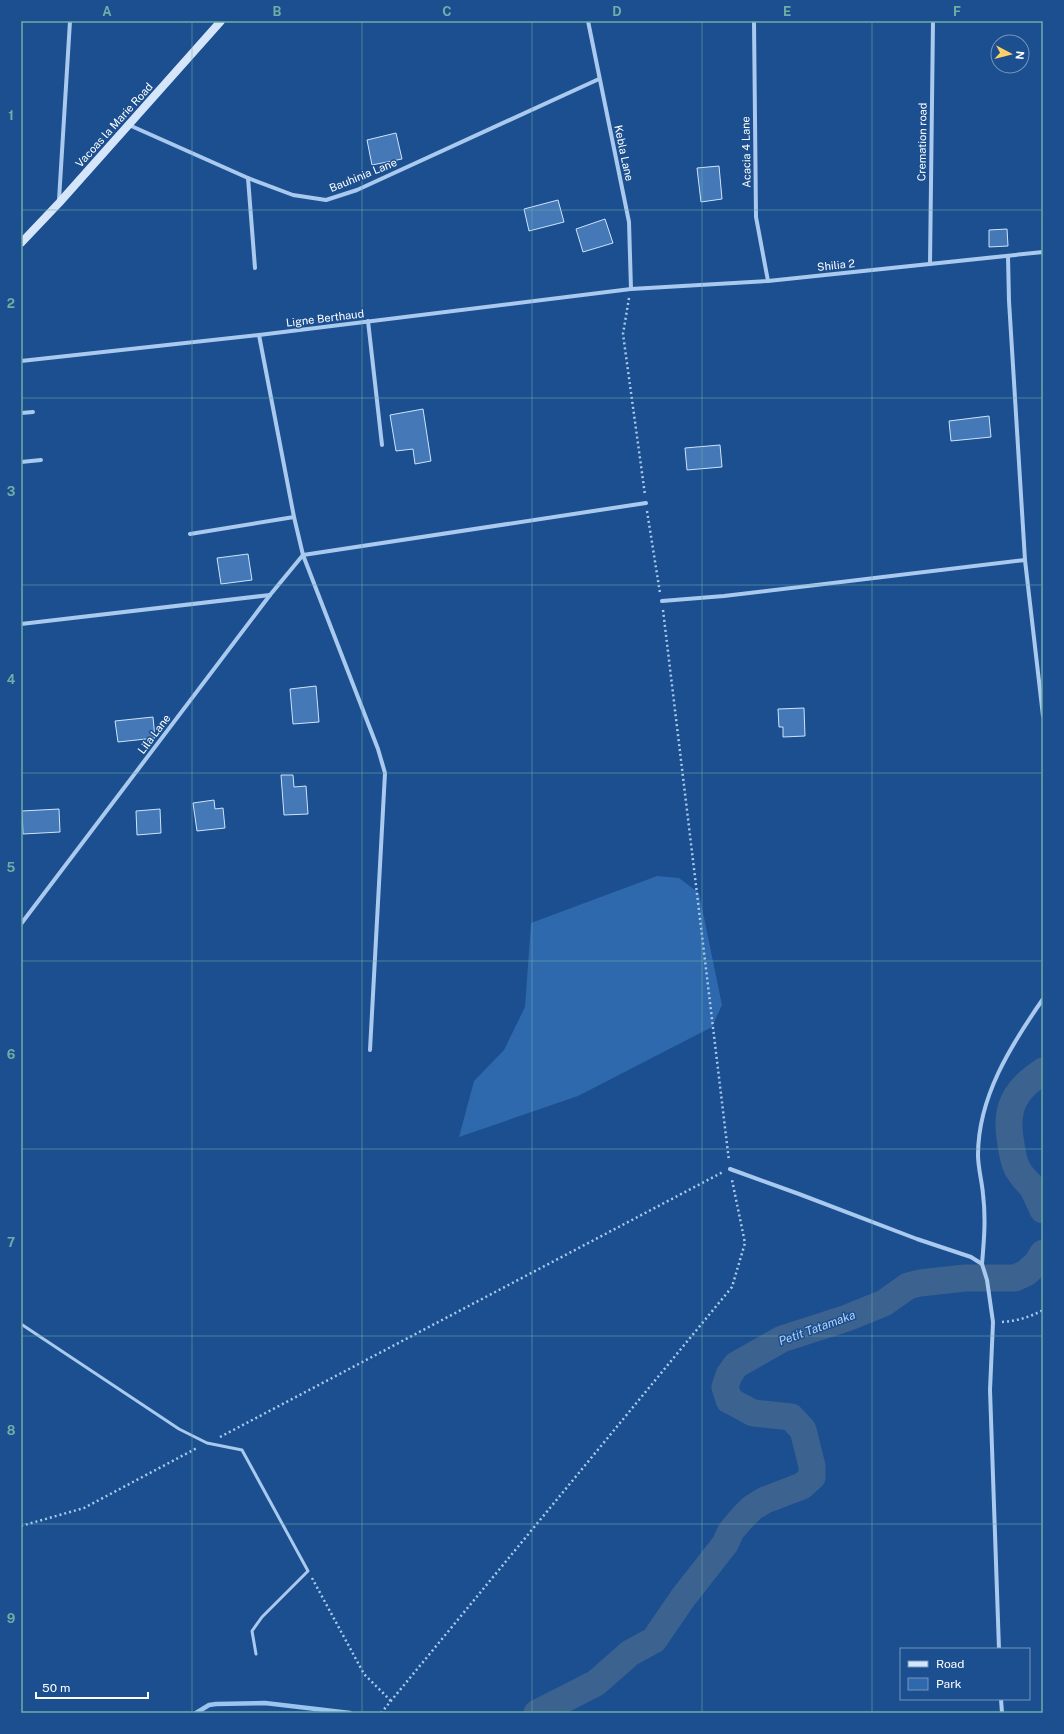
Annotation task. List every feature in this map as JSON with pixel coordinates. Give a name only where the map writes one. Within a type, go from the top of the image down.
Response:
[{"type":"main road","name":"Vacoas la Marie Road","points":[[21,243],[59,203],[221,21]]},
{"type":"street","points":[[59,203],[70,21]]},
{"type":"street","name":"Kebla Lane","points":[[588,21],[629,222],[631,289]]},
{"type":"street","name":"Acacia 4 Lane","points":[[754,21],[756,217],[768,281]]},
{"type":"street","name":"Cremation road","points":[[930,264],[933,21]]},
{"type":"street","name":"Bauhinia Lane","points":[[129,125],[248,178],[293,195],[326,200],[357,190],[600,79]]},
{"type":"street","points":[[248,178],[255,268]]},
{"type":"street","name":"Shilia 2","points":[[631,289],[768,281],[1043,252]]},
{"type":"street","points":[[1008,256],[1009,301],[1025,560],[1043,716]]},
{"type":"street","name":"Ligne Berthaud","points":[[21,361],[259,335],[631,289]]},
{"type":"street","points":[[368,321],[382,445]]},
{"type":"street","points":[[259,335],[294,517],[303,555],[378,749],[385,773],[370,1050]]},
{"type":"street","points":[[21,413],[33,412]]},
{"type":"street","points":[[21,462],[41,460]]},
{"type":"street","points":[[303,555],[646,503]]},
{"type":"street","points":[[190,534],[294,517]]},
{"type":"street","name":"Lila Lane","points":[[21,924],[270,595],[303,555]]},
{"type":"street","points":[[662,602],[1025,560]]},
{"type":"street","points":[[21,624],[270,595]]},
{"type":"street","points":[[999,1648],[990,1390],[993,1322],[987,1280],[982,1264],[985,1219],[984,1194],[978,1155],[984,1113],[997,1074],[1025,1025],[1043,999]]},
{"type":"street","points":[[730,1169],[917,1239],[971,1257],[982,1264]]},
{"type":"street","points":[[1001,1700],[1002,1713]]},
{"type":"lane","points":[[21,1324],[179,1429],[207,1443],[242,1450],[308,1571],[262,1617],[252,1631],[256,1654]]},
{"type":"path","points":[[381,1713],[732,1287],[744,1243],[730,1169],[662,602],[646,503],[623,334],[631,289]]},
{"type":"path","points":[[21,1526],[84,1508],[730,1169]]},
{"type":"path","points":[[993,1322],[1014,1321],[1035,1315],[1043,1310]]},
{"type":"path","points":[[308,1571],[364,1674],[391,1701]]},
{"type":"green space","points":[[657,876],[679,878],[699,893],[722,1005],[712,1027],[578,1096],[459,1137],[474,1081],[504,1050],[525,1007],[531,923]]},
{"type":"building","points":[[396,133],[402,159],[372,165],[367,140]]},
{"type":"building","points":[[719,166],[722,199],[701,202],[697,168]]},
{"type":"building","points":[[558,200],[564,222],[529,231],[524,209]]},
{"type":"building","points":[[605,219],[613,243],[583,252],[576,229]]},
{"type":"building","points":[[1007,229],[1008,246],[989,247],[989,230]]},
{"type":"building","points":[[423,409],[431,461],[415,464],[413,449],[396,451],[390,415]]},
{"type":"building","points":[[989,416],[991,437],[951,441],[949,421]]},
{"type":"building","points":[[720,445],[722,467],[687,470],[685,448]]},
{"type":"building","points":[[248,554],[252,580],[221,584],[217,558]]},
{"type":"building","points":[[316,686],[319,722],[293,724],[290,689]]},
{"type":"building","points":[[804,708],[805,736],[783,737],[783,727],[779,727],[778,709]]},
{"type":"building","points":[[153,717],[155,738],[118,742],[115,721]]},
{"type":"building","points":[[281,775],[293,775],[294,787],[306,786],[308,814],[284,815]]},
{"type":"building","points":[[214,800],[215,809],[223,808],[225,828],[197,831],[193,803]]},
{"type":"building","points":[[59,809],[60,832],[23,834],[22,811]]},
{"type":"building","points":[[160,809],[161,833],[137,835],[136,811]]},
{"type":"waterway","name":"Petit Tatamaka","points":[[1043,1071],[1033,1078],[1018,1093],[1010,1111],[1009,1120],[1009,1132],[1016,1165],[1020,1173],[1032,1187],[1043,1210]]},
{"type":"waterway","name":"Petit Tatamaka","points":[[537,1713],[596,1683],[630,1653],[654,1640],[682,1599],[725,1544],[731,1531],[743,1517],[752,1508],[765,1500],[802,1486],[812,1477],[812,1466],[803,1430],[791,1417],[753,1413],[729,1400],[725,1387],[729,1375],[736,1365],[782,1339],[847,1318],[884,1303],[908,1286],[920,1283],[965,1278],[1015,1278],[1026,1273],[1037,1263],[1043,1253]]},
{"type":"waterway","name":"Petit Tatamaka","points":[[196,1713],[209,1705],[265,1703],[350,1713]]}]
